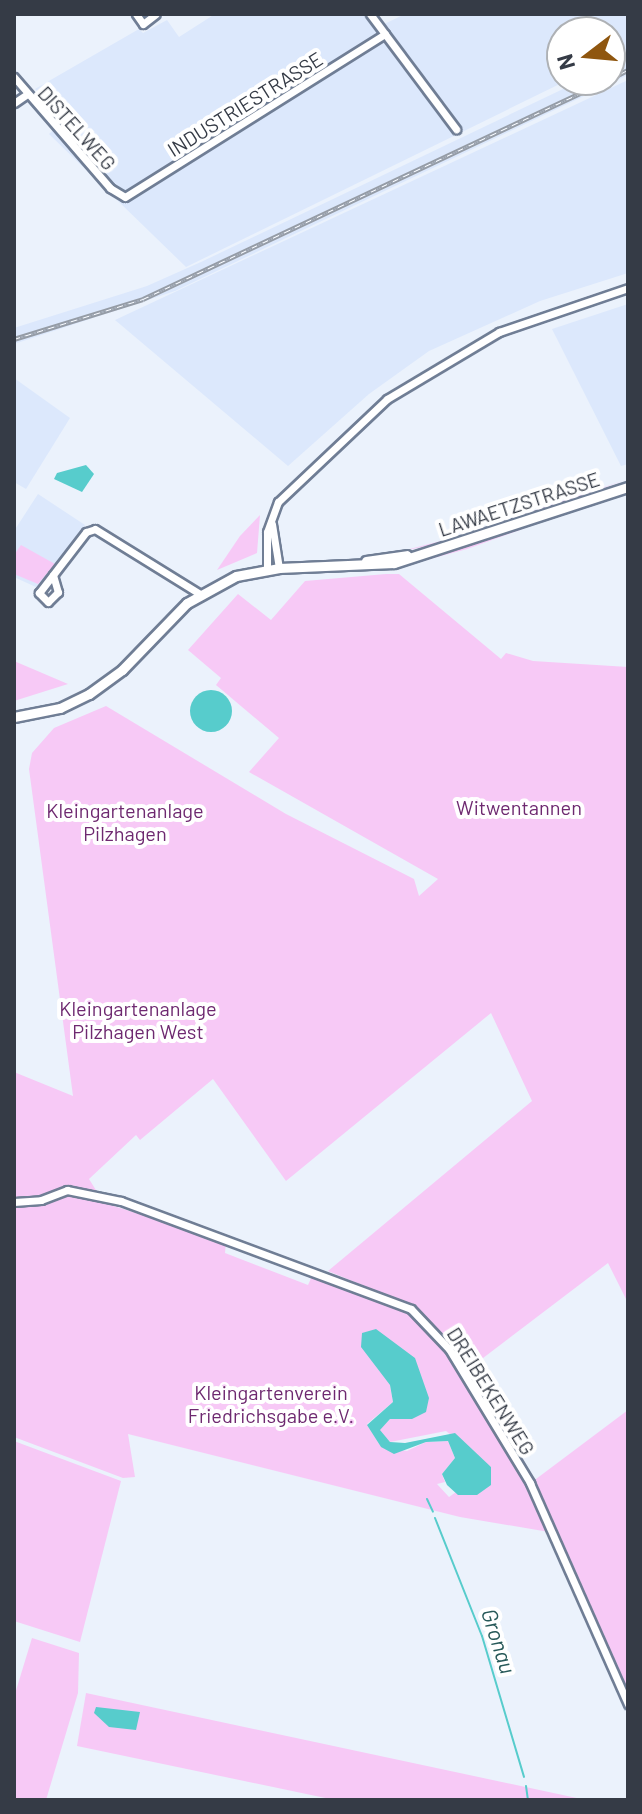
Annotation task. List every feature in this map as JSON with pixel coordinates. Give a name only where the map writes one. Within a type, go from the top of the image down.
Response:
[{"type":"street","points":[[136,14],[145,22],[156,14]]},
{"type":"street","points":[[370,14],[456,129]]},
{"type":"street","name":"INDUSTRIESTRASSE","points":[[121,196],[139,191],[385,34]]},
{"type":"street","name":"DISTELWEG","points":[[14,77],[26,95],[121,196]]},
{"type":"street","points":[[14,103],[26,95]]},
{"type":"street","points":[[267,569],[271,518],[307,470],[417,377],[510,328],[628,288]]},
{"type":"street","name":"LAWAETZSTRASSE","points":[[14,717],[60,708],[101,686],[200,594],[267,569],[384,565],[628,487]]},
{"type":"street","points":[[271,518],[279,568]]},
{"type":"street","points":[[53,575],[86,532],[95,529],[200,594]]},
{"type":"street","name":"DREIBEKENWEG","points":[[14,1202],[41,1200],[67,1190],[121,1201],[411,1309],[449,1349],[530,1483],[628,1704]]},
{"type":"shaded area","points":[[215,14],[363,14],[374,29],[405,14],[628,14],[626,50],[626,16],[546,16],[546,91],[186,267],[49,134],[64,120],[35,89],[139,29],[143,33],[167,20],[179,37]]},
{"type":"shaded area","points":[[626,81],[628,273],[540,301],[429,351],[369,394],[288,466],[115,320],[594,96],[626,96]]},
{"type":"shaded area","points":[[549,96],[584,96],[175,291],[14,344],[14,328],[147,286]]},
{"type":"shaded area","points":[[628,304],[628,464],[621,466],[552,329]]},
{"type":"shaded area","points":[[14,378],[70,418],[26,489],[14,482]]},
{"type":"shaded area","points":[[38,494],[85,525],[38,588],[14,577],[14,531]]},
{"type":"green space","points":[[628,479],[462,538],[390,554],[453,538]]},
{"type":"green space","points":[[628,491],[467,549],[408,565],[409,562]]},
{"type":"green space","points":[[260,515],[257,553],[217,570],[240,536]]},
{"type":"green space","points":[[21,545],[55,564],[38,584],[14,574],[14,555]]},
{"type":"green space","points":[[399,574],[501,659],[506,653],[533,661],[628,667],[628,1303],[608,1263],[466,1371],[413,1306],[328,1271],[532,1101],[491,1013],[286,1181],[213,1079],[140,1140],[136,1135],[89,1179],[104,1203],[226,1241],[225,1253],[308,1285],[313,1274],[410,1312],[444,1349],[527,1485],[549,1532],[460,1517],[128,1434],[135,1477],[123,1478],[14,1437],[14,1072],[73,1096],[29,769],[32,753],[54,728],[106,706],[286,814],[414,879],[419,896],[438,879],[249,772],[279,738],[216,685],[221,678],[188,650],[238,594],[271,620],[305,581]],"holes":[[[390,1385],[412,1419],[390,1419],[379,1430],[390,1442],[446,1431],[491,1467],[449,1497],[437,1484],[445,1482],[442,1474],[455,1458],[448,1441],[426,1442],[407,1451],[381,1447],[367,1424],[393,1402]]]},
{"type":"green space","points":[[14,661],[68,684],[14,701]]},
{"type":"green space","points":[[628,1410],[628,1694],[532,1482]]},
{"type":"green space","points":[[14,1441],[121,1481],[80,1642],[14,1621]]},
{"type":"green space","points":[[32,1638],[79,1653],[78,1693],[46,1800],[14,1800],[14,1697]]},
{"type":"green space","points":[[86,1693],[586,1800],[335,1800],[77,1746]]},
{"type":"water","points":[[86,465],[94,474],[82,492],[54,479],[57,473]]},
{"type":"water","points":[[211,690],[226,696],[232,711],[226,726],[211,732],[196,726],[190,711],[196,696]]},
{"type":"water","points":[[376,1329],[415,1358],[429,1398],[426,1412],[412,1419],[390,1419],[380,1430],[390,1442],[405,1443],[455,1433],[491,1467],[491,1485],[477,1495],[458,1495],[447,1485],[442,1474],[455,1458],[448,1441],[426,1442],[394,1454],[381,1447],[367,1425],[393,1402],[390,1385],[361,1347],[362,1333]]},
{"type":"water","points":[[96,1707],[140,1712],[136,1730],[109,1727],[94,1713]]},
{"type":"waterway","name":"Gronau","points":[[427,1499],[433,1512]]},
{"type":"waterway","name":"Gronau","points":[[435,1518],[482,1636],[524,1777]]},
{"type":"waterway","name":"Gronau","points":[[526,1786],[528,1800]]},
{"type":"railway","points":[[14,339],[143,299],[574,96]]},
{"type":"park label","name":"Witwentannen","points":[[519,807]]},
{"type":"park label","name":"Kleingartenanlage Pilzhagen","points":[[125,822]]},
{"type":"park label","name":"Kleingartenanlage Pilzhagen West","points":[[138,1020]]},
{"type":"park label","name":"Kleingartenverein Friedrichsgabe e.V.","points":[[271,1404]]}]
